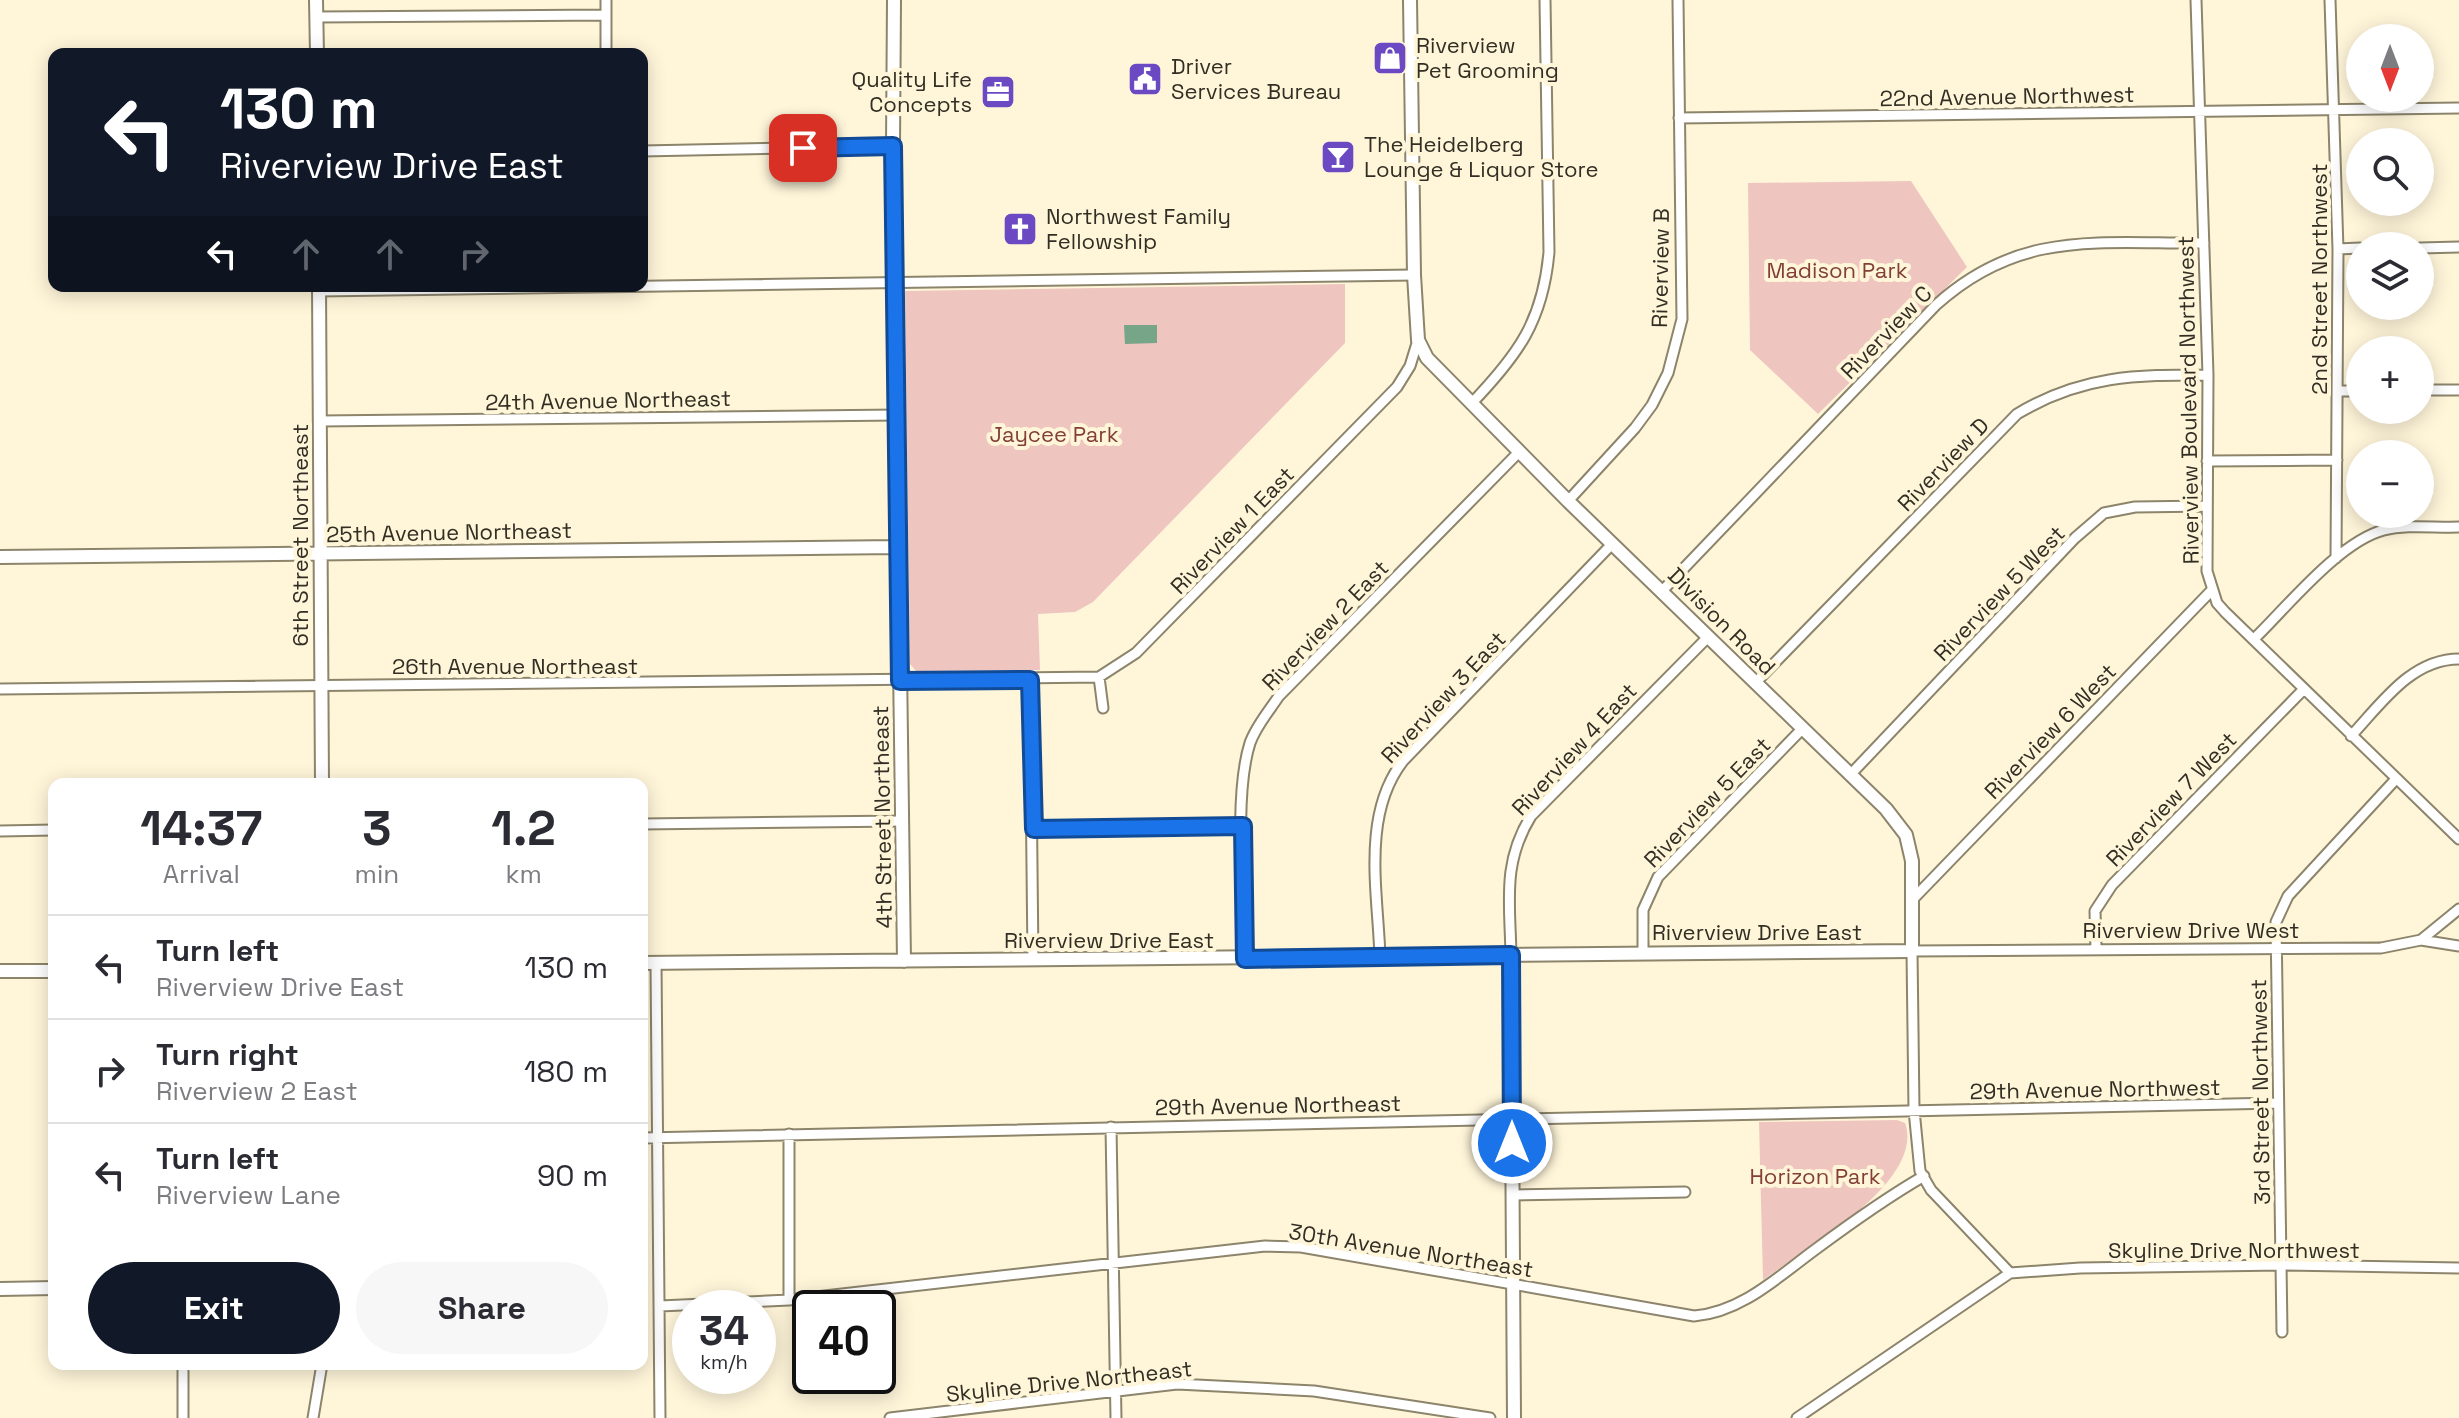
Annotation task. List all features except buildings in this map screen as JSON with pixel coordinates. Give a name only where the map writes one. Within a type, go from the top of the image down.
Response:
[{"type":"street","points":[[316,0],[317,48]]},
{"type":"street","points":[[606,0],[606,48]]},
{"type":"street","name":"4th Street Northeast","points":[[894,0],[893,146],[904,961]]},
{"type":"street","points":[[1410,0],[1414,275],[1418,340]]},
{"type":"street","points":[[1471,404],[1522,346],[1546,285],[1545,0]]},
{"type":"street","name":"Riverview B","points":[[1568,501],[1635,428],[1668,373],[1682,319],[1678,0]]},
{"type":"street","name":"Riverview Boulevard Northwest","points":[[2196,0],[2197,111],[2208,375],[2207,571],[2212,590],[2225,612],[2459,839]]},
{"type":"street","name":"2nd Street Northwest","points":[[2330,0],[2338,249],[2336,558]]},
{"type":"street","points":[[317,17],[606,15]]},
{"type":"street","name":"22nd Avenue Northwest","points":[[1679,118],[2459,108]]},
{"type":"street","points":[[648,151],[893,146]]},
{"type":"street","name":"Riverview C","points":[[1663,590],[1936,305],[1980,270],[2037,248],[2204,243]]},
{"type":"street","points":[[2434,248],[2459,247]]},
{"type":"street","points":[[2338,249],[2346,249]]},
{"type":"street","points":[[648,286],[1414,275]]},
{"type":"street","name":"6th Street Northeast","points":[[319,292],[322,778]]},
{"type":"street","name":"Division Road","points":[[1418,340],[1427,358],[1471,404],[1851,774],[1906,835],[1915,897],[1912,951],[1914,1110],[1924,1176],[1931,1190],[2010,1273]]},
{"type":"street","name":"Riverview 1 East","points":[[1099,677],[1136,653],[1397,387],[1410,366],[1418,340]]},
{"type":"street","name":"Riverview D","points":[[1756,682],[2017,414],[2053,393],[2089,382],[2132,375],[2208,375]]},
{"type":"street","points":[[2434,390],[2459,390]]},
{"type":"street","points":[[2338,391],[2346,391]]},
{"type":"street","name":"24th Avenue Northeast","points":[[320,421],[897,415]]},
{"type":"street","name":"Riverview 2 East","points":[[1245,959],[1243,773],[1251,741],[1279,696],[1519,452]]},
{"type":"street","points":[[2207,461],[2337,460]]},
{"type":"street","name":"Riverview 5 West","points":[[1851,774],[2075,538],[2104,513],[2135,507],[2207,506]]},
{"type":"street","points":[[2255,638],[2336,558],[2365,537],[2384,530],[2459,527]]},
{"type":"street","name":"Riverview 3 East","points":[[1380,957],[1376,820],[1388,782],[1403,761],[1613,543]]},
{"type":"street","name":"25th Avenue Northeast","points":[[0,557],[898,547]]},
{"type":"street","name":"Riverview 6 West","points":[[1915,897],[2212,590]]},
{"type":"street","name":"Riverview 4 East","points":[[1511,955],[1510,869],[1515,842],[1540,807],[1709,636]]},
{"type":"street","points":[[2351,736],[2415,671],[2445,659],[2459,659]]},
{"type":"street","points":[[1033,960],[1034,829],[1030,680],[1099,677],[1103,708]]},
{"type":"street","name":"26th Avenue Northeast","points":[[0,689],[1030,680]]},
{"type":"street","name":"Riverview 7 West","points":[[2096,948],[2095,911],[2112,885],[2304,689]]},
{"type":"street","name":"Riverview 5 East","points":[[1643,953],[1643,910],[1658,877],[1803,728]]},
{"type":"street","name":"3rd Street Northwest","points":[[2282,1332],[2276,922],[2288,896],[2396,779]]},
{"type":"street","points":[[648,824],[902,821]]},
{"type":"street","points":[[1034,829],[1243,826]]},
{"type":"street","points":[[0,831],[48,830]]},
{"type":"street","name":"Riverview Drive West","points":[[1912,951],[2381,948],[2421,940],[2459,909]]},
{"type":"street","points":[[2421,940],[2459,946]]},
{"type":"street","name":"Riverview Drive East","points":[[648,963],[1912,951]]},
{"type":"street","points":[[1511,955],[1514,1418]]},
{"type":"street","points":[[656,963],[660,1418]]},
{"type":"street","points":[[0,971],[48,971]]},
{"type":"street","name":"29th Avenue Northwest","points":[[1914,1110],[2277,1103]]},
{"type":"street","name":"29th Avenue Northeast","points":[[648,1138],[1914,1110]]},
{"type":"street","points":[[1111,1127],[1116,1418]]},
{"type":"street","points":[[789,1134],[789,1300]]},
{"type":"street","name":"30th Avenue Northeast","points":[[660,1306],[789,1300],[1265,1246],[1301,1247],[1694,1316],[1714,1314],[1752,1296],[1885,1199],[1924,1176]]},
{"type":"street","points":[[1512,1195],[1685,1192]]},
{"type":"street","name":"Skyline Drive Northwest","points":[[2010,1273],[2080,1268],[2281,1265],[2459,1268]]},
{"type":"street","points":[[1797,1418],[2010,1273]]},
{"type":"street","points":[[0,1289],[48,1288]]},
{"type":"street","points":[[183,1370],[183,1418]]},
{"type":"street","points":[[313,1418],[321,1370]]},
{"type":"street","name":"Skyline Drive Northeast","points":[[890,1418],[1177,1384],[1269,1387],[1490,1418]]},
{"type":"green space","name":"Madison Park","points":[[1911,181],[1967,267],[1818,414],[1750,350],[1748,183]]},
{"type":"green space","name":"Jaycee Park","points":[[1345,284],[1345,343],[1093,602],[1075,612],[1038,614],[1040,670],[916,671],[910,664],[905,291]]},
{"type":"green space","name":"Horizon Park","points":[[1897,1120],[1905,1123],[1907,1145],[1897,1168],[1880,1191],[1831,1233],[1763,1280],[1759,1122]]},
{"type":"shaded area","points":[[1124,325],[1157,325],[1157,343],[1125,344]]},
{"type":"place","name":"Riverview Pet Grooming","points":[[1390,58]]},
{"type":"place","name":"Driver Services Bureau","points":[[1145,79]]},
{"type":"place","name":"Quality Life Concepts","points":[[998,92]]},
{"type":"place","name":"The Heidelberg Lounge & Liquor Store","points":[[1338,157]]},
{"type":"place","name":"Northwest Family Fellowship","points":[[1020,229]]},
{"type":"route","points":[[803,148],[893,146],[900,681],[1030,680],[1034,829],[1243,826],[1245,959],[1511,955],[1512,1143]]}]
